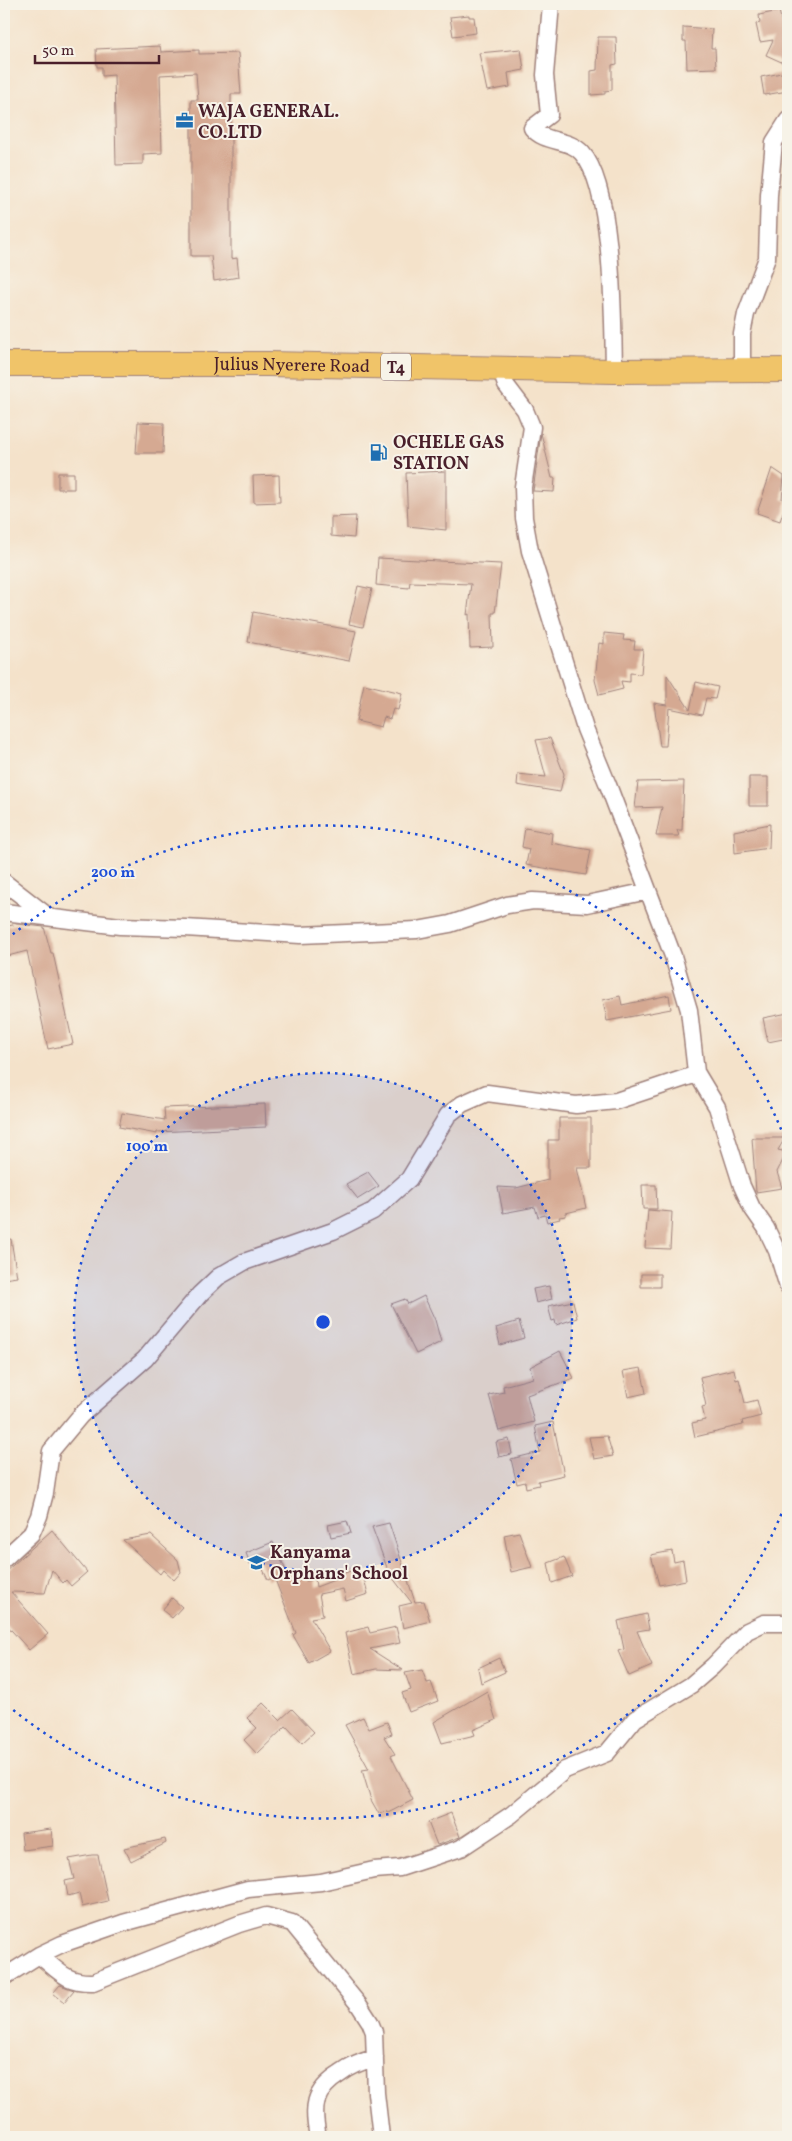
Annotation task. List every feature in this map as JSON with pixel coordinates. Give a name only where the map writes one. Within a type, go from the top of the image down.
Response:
[{"type":"highway","name":"Julius Nyerere Road","points":[[4,364],[268,364],[614,371],[788,370]]},
{"type":"street","points":[[551,4],[545,76],[548,115],[532,128],[542,137],[577,148],[586,158],[596,182],[608,234],[614,371]]},
{"type":"street","points":[[742,369],[742,334],[746,314],[767,258],[769,195],[774,142],[788,120]]},
{"type":"street","points":[[500,368],[506,385],[530,417],[532,427],[523,487],[524,518],[530,550],[584,729],[608,785],[673,956],[689,1010],[694,1064],[697,1074],[718,1107],[742,1186],[752,1208],[766,1228],[777,1251],[788,1287]]},
{"type":"street","points":[[4,882],[49,917]]},
{"type":"street","points":[[4,912],[120,926],[184,928],[300,936],[416,930],[450,924],[507,905],[533,901],[587,904],[648,891]]},
{"type":"street","points":[[4,1559],[31,1534],[46,1493],[51,1451],[81,1415],[145,1359],[200,1294],[218,1278],[244,1262],[333,1231],[372,1211],[409,1180],[448,1115],[462,1104],[487,1093],[576,1105],[616,1101],[697,1074]]},
{"type":"street","points":[[4,1977],[39,1955],[62,1944],[123,1924],[231,1893],[322,1882],[374,1870],[400,1868],[461,1848],[510,1815],[565,1770],[607,1753],[635,1719],[691,1685],[713,1666],[747,1630],[764,1623],[788,1623]]},
{"type":"street","points":[[39,1955],[68,1979],[78,1983],[93,1982],[238,1924],[266,1916],[292,1922],[359,2005],[374,2032],[381,2137]]},
{"type":"street","points":[[318,2137],[315,2107],[320,2089],[352,2066],[375,2058]]},
{"type":"building","points":[[779,11],[788,47],[788,65],[766,55],[773,40],[760,42],[756,24],[760,23],[759,15]]},
{"type":"building","points":[[469,15],[469,17],[474,17],[476,33],[453,36],[450,17]]},
{"type":"building","points":[[683,27],[712,29],[711,48],[715,48],[716,68],[687,69],[686,41],[683,41]]},
{"type":"building","points":[[598,37],[616,37],[617,64],[612,65],[612,90],[605,91],[605,94],[591,95],[591,71],[597,70]]},
{"type":"building","points":[[160,46],[161,52],[199,50],[199,54],[238,53],[241,94],[231,94],[231,259],[237,258],[239,277],[214,281],[211,256],[191,256],[191,100],[198,100],[196,73],[160,75],[162,153],[143,154],[143,164],[116,165],[114,75],[102,76],[102,67],[97,67],[96,49]]},
{"type":"building","points":[[521,49],[524,70],[508,73],[510,87],[487,91],[479,53]]},
{"type":"building","points":[[786,72],[788,91],[764,95],[761,77]]},
{"type":"building","points":[[138,422],[164,423],[163,453],[136,453]]},
{"type":"building","points":[[541,433],[552,478],[555,478],[554,492],[533,491]]},
{"type":"building","points":[[772,468],[784,476],[782,499],[787,501],[780,521],[757,513]]},
{"type":"building","points":[[446,471],[446,530],[408,526],[406,473]]},
{"type":"building","points":[[58,473],[74,473],[74,489],[58,489]]},
{"type":"building","points":[[279,475],[280,502],[254,503],[253,476]]},
{"type":"building","points":[[356,516],[354,538],[331,536],[331,517]]},
{"type":"building","points":[[378,558],[501,564],[495,613],[492,613],[493,647],[470,648],[469,614],[467,615],[471,584],[410,582],[409,588],[376,585]]},
{"type":"building","points":[[358,586],[372,589],[363,627],[349,624]]},
{"type":"building","points":[[253,612],[356,631],[349,661],[248,642]]},
{"type":"building","points":[[604,633],[624,635],[623,640],[635,641],[634,649],[643,649],[641,674],[630,673],[630,682],[621,681],[623,689],[599,695],[595,680],[599,643],[604,644]]},
{"type":"building","points":[[667,675],[690,710],[696,682],[718,687],[715,699],[706,698],[702,715],[669,708],[666,746],[660,746],[654,703],[667,705]]},
{"type":"building","points":[[364,684],[402,693],[398,710],[393,709],[390,719],[384,717],[381,727],[356,721]]},
{"type":"building","points":[[550,738],[564,774],[560,792],[517,785],[518,774],[546,777],[536,740]]},
{"type":"building","points":[[749,777],[768,777],[768,806],[749,806]]},
{"type":"building","points":[[684,781],[682,830],[677,830],[679,836],[656,836],[662,807],[635,808],[638,782]]},
{"type":"building","points":[[770,824],[769,848],[735,853],[734,831]]},
{"type":"building","points":[[525,828],[552,833],[551,843],[591,850],[586,875],[526,865],[529,849],[522,847]]},
{"type":"building","points":[[17,924],[44,927],[51,953],[53,953],[73,1044],[48,1049],[27,951],[4,957],[4,927]]},
{"type":"building","points":[[669,995],[671,1009],[607,1021],[603,1000],[620,996],[622,1005]]},
{"type":"building","points":[[788,1013],[788,1038],[768,1042],[763,1018]]},
{"type":"building","points":[[265,1104],[266,1127],[157,1132],[157,1134],[119,1127],[122,1113],[165,1120],[164,1108]]},
{"type":"building","points":[[559,1118],[591,1118],[591,1168],[577,1168],[586,1208],[566,1213],[566,1216],[559,1217],[560,1219],[547,1222],[545,1215],[538,1217],[535,1207],[503,1213],[498,1187],[516,1188],[548,1180],[548,1140],[559,1140]]},
{"type":"building","points":[[752,1138],[785,1138],[778,1150],[787,1152],[777,1172],[782,1188],[756,1192]]},
{"type":"building","points":[[368,1172],[379,1186],[358,1199],[346,1184]]},
{"type":"building","points":[[642,1185],[656,1185],[657,1209],[643,1209]]},
{"type":"building","points":[[648,1210],[672,1212],[670,1249],[645,1248]]},
{"type":"building","points":[[11,1239],[17,1277],[4,1279],[4,1240]]},
{"type":"building","points":[[641,1274],[660,1274],[660,1287],[641,1287]]},
{"type":"building","points":[[549,1286],[552,1299],[536,1303],[533,1289]]},
{"type":"building","points":[[424,1296],[435,1320],[441,1342],[416,1354],[391,1304],[405,1299],[408,1304]]},
{"type":"building","points":[[573,1301],[577,1318],[556,1325],[555,1320],[552,1321],[548,1306]]},
{"type":"building","points":[[519,1321],[524,1338],[500,1345],[496,1328]]},
{"type":"building","points":[[560,1351],[574,1378],[527,1395],[534,1422],[499,1431],[489,1395],[504,1392],[503,1386],[533,1378],[530,1367]]},
{"type":"building","points":[[641,1368],[646,1393],[628,1397],[623,1371]]},
{"type":"building","points":[[734,1369],[736,1380],[739,1379],[745,1403],[757,1400],[761,1416],[742,1421],[743,1425],[695,1437],[692,1423],[705,1420],[702,1407],[706,1406],[700,1377]]},
{"type":"building","points":[[553,1422],[564,1475],[538,1481],[539,1485],[526,1488],[525,1482],[517,1484],[511,1459],[540,1452],[535,1426]]},
{"type":"building","points":[[607,1436],[613,1456],[594,1459],[589,1437]]},
{"type":"building","points":[[509,1439],[512,1454],[499,1457],[496,1442]]},
{"type":"building","points":[[347,1521],[351,1533],[331,1537],[328,1525]]},
{"type":"building","points":[[389,1523],[415,1602],[424,1601],[430,1621],[403,1628],[399,1606],[412,1603],[389,1573],[372,1527]]},
{"type":"building","points":[[52,1530],[87,1572],[71,1586],[66,1580],[63,1583],[52,1570],[45,1593],[11,1592],[48,1634],[29,1650],[4,1622],[4,1573]]},
{"type":"building","points":[[519,1532],[532,1567],[511,1572],[504,1535]]},
{"type":"building","points":[[151,1535],[178,1560],[181,1572],[174,1580],[163,1570],[160,1574],[123,1540]]},
{"type":"building","points":[[273,1542],[288,1575],[303,1571],[306,1581],[315,1579],[316,1587],[342,1577],[341,1574],[354,1570],[356,1577],[363,1575],[368,1594],[346,1601],[343,1589],[319,1594],[323,1616],[311,1618],[330,1651],[309,1663],[293,1635],[296,1633],[274,1577],[268,1580],[259,1561],[250,1564],[246,1553]]},
{"type":"building","points":[[672,1551],[674,1562],[683,1560],[686,1580],[659,1585],[651,1555]]},
{"type":"building","points":[[564,1557],[572,1576],[552,1583],[548,1563]]},
{"type":"building","points":[[172,1598],[182,1607],[172,1618],[162,1610]]},
{"type":"building","points":[[646,1614],[649,1629],[637,1631],[652,1666],[629,1676],[618,1651],[624,1649],[618,1621]]},
{"type":"building","points":[[368,1627],[370,1633],[396,1627],[400,1643],[370,1649],[403,1670],[376,1669],[354,1674],[345,1633]]},
{"type":"building","points":[[499,1658],[505,1672],[481,1683],[478,1668]]},
{"type":"building","points":[[422,1670],[427,1683],[431,1682],[438,1701],[409,1712],[402,1693],[411,1690],[405,1673]]},
{"type":"building","points":[[487,1691],[496,1720],[473,1730],[475,1735],[442,1743],[434,1722]]},
{"type":"building","points":[[263,1703],[280,1720],[292,1709],[314,1732],[302,1743],[286,1726],[257,1754],[244,1740],[257,1728],[247,1718]]},
{"type":"building","points":[[363,1717],[369,1729],[387,1722],[392,1734],[384,1737],[395,1754],[391,1756],[413,1800],[388,1813],[387,1811],[379,1814],[371,1800],[362,1770],[369,1769],[345,1725]]},
{"type":"building","points":[[451,1813],[460,1837],[437,1845],[428,1822]]},
{"type":"building","points":[[51,1829],[53,1846],[23,1850],[21,1833]]},
{"type":"building","points":[[165,1839],[166,1843],[131,1861],[124,1848]]},
{"type":"building","points":[[98,1855],[108,1901],[82,1907],[79,1893],[68,1896],[65,1881],[74,1879],[69,1859]]},
{"type":"building","points":[[60,1985],[74,1990],[64,2002],[53,1993]]},
{"type":"place","name":"WAJA GENERAL. CO.LTD","points":[[184,121]]},
{"type":"place","name":"OCHELE GAS STATION","points":[[379,452]]},
{"type":"place","name":"Kanyama Orphans' School","points":[[256,1562]]}]
